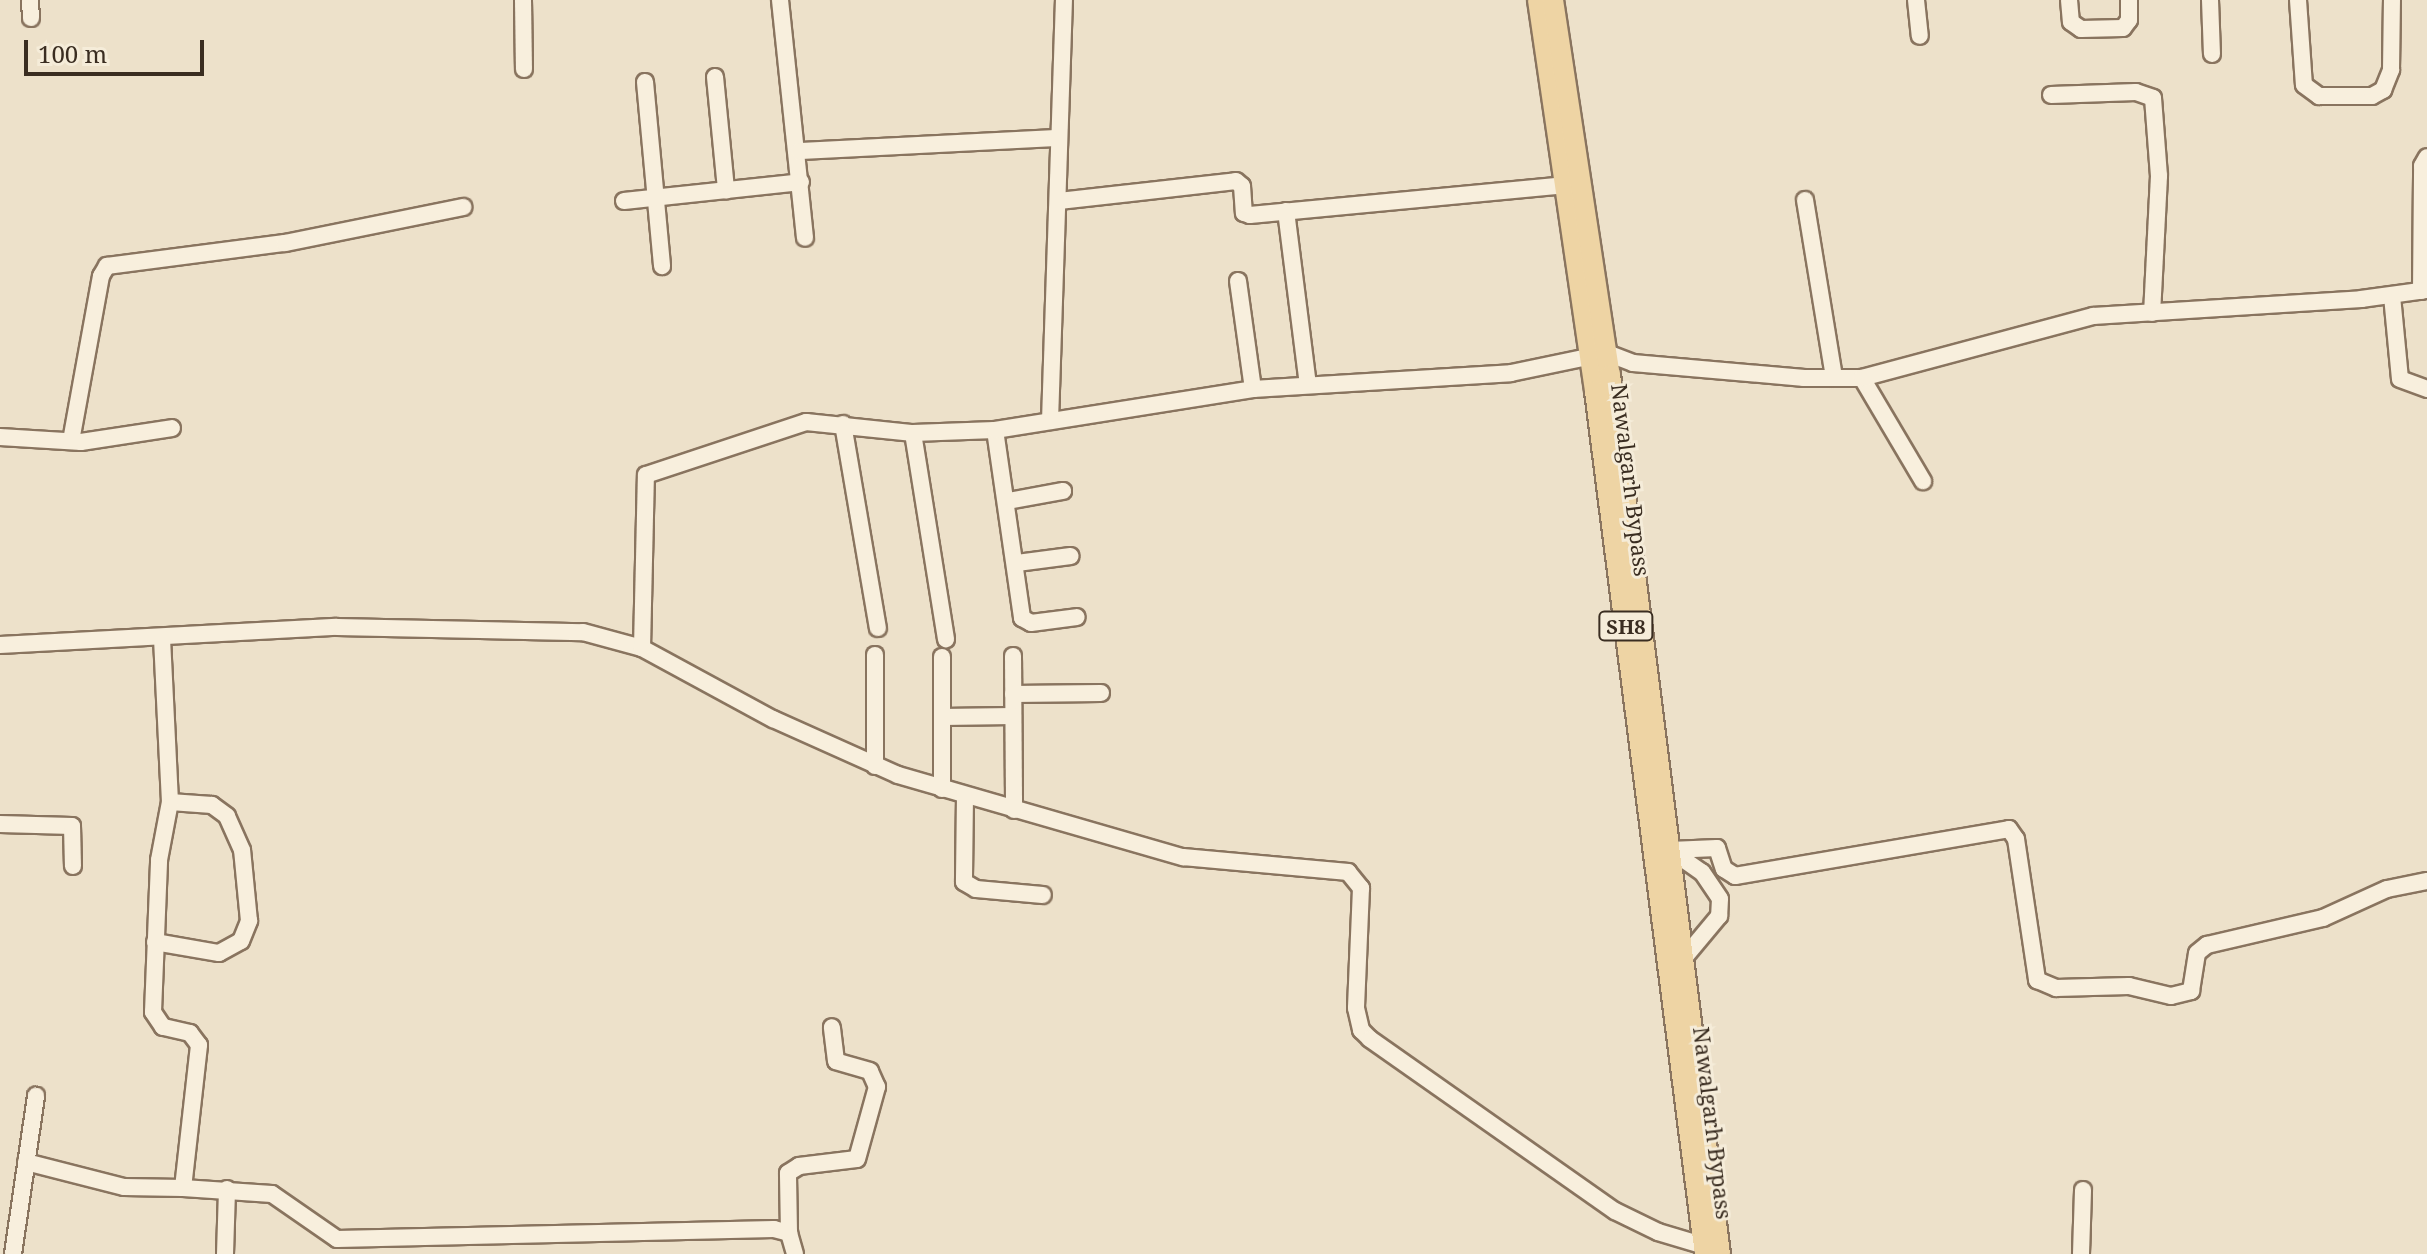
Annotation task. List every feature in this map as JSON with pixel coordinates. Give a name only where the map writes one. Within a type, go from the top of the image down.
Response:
[{"type":"main road","name":"Nawalgarh Bypass","points":[[1538,0],[1567,185],[1599,354],[1670,850],[1684,958],[1710,1251]]},
{"type":"main road","name":"Nawalgarh Bypass","points":[[1553,0],[1710,1251]]},
{"type":"street","points":[[30,0],[31,18]]},
{"type":"street","points":[[523,0],[524,69]]},
{"type":"street","points":[[780,0],[799,151],[805,238]]},
{"type":"street","points":[[1050,421],[1064,0]]},
{"type":"street","points":[[1916,0],[1920,36]]},
{"type":"street","points":[[2069,0],[2071,22],[2081,29],[2123,28],[2129,20],[2129,0]]},
{"type":"street","points":[[2210,0],[2212,54]]},
{"type":"street","points":[[2298,0],[2304,85],[2319,96],[2372,96],[2383,90],[2391,70],[2392,0]]},
{"type":"street","points":[[715,77],[726,190]]},
{"type":"street","points":[[645,82],[662,266]]},
{"type":"street","points":[[2051,95],[2136,92],[2153,98],[2159,176],[2152,313]]},
{"type":"street","points":[[799,151],[1058,138]]},
{"type":"street","points":[[642,648],[646,475],[790,426],[843,424],[913,433],[995,430],[1253,389],[1511,373],[1599,354],[1633,363],[1862,378],[2093,316],[2392,296],[2424,290],[2422,166],[2427,157]]},
{"type":"street","points":[[1059,201],[1236,181],[1242,186],[1246,215],[1567,185]]},
{"type":"street","points":[[624,201],[801,182]]},
{"type":"street","points":[[1805,200],[1834,378]]},
{"type":"street","points":[[71,441],[101,276],[107,266],[273,245],[463,207]]},
{"type":"street","points":[[1286,211],[1308,384]]},
{"type":"street","points":[[1238,281],[1253,389]]},
{"type":"street","points":[[2392,296],[2400,379],[2427,389]]},
{"type":"street","points":[[1862,378],[1923,481]]},
{"type":"street","points":[[843,424],[878,628]]},
{"type":"street","points":[[0,437],[71,441],[172,428]]},
{"type":"street","points":[[995,430],[1024,620],[1077,617]]},
{"type":"street","points":[[913,433],[946,639]]},
{"type":"street","points":[[1008,501],[1063,491]]},
{"type":"street","points":[[1017,563],[1071,556]]},
{"type":"street","points":[[0,645],[337,627],[583,632],[642,648],[875,766],[942,789],[1183,857],[1354,875],[1361,888],[1356,1008],[1370,1039],[1615,1211],[1658,1232],[1710,1251]]},
{"type":"street","points":[[162,638],[170,802],[159,860],[155,942],[156,1021],[190,1033],[199,1045],[183,1188]]},
{"type":"street","points":[[875,655],[875,766]]},
{"type":"street","points":[[1013,656],[1014,810]]},
{"type":"street","points":[[942,657],[942,789]]},
{"type":"street","points":[[1013,694],[1101,693]]},
{"type":"street","points":[[942,717],[1013,716]]},
{"type":"street","points":[[965,796],[964,882],[976,889],[1043,895]]},
{"type":"street","points":[[155,942],[219,953],[241,941],[249,921],[242,850],[227,816],[212,805],[170,802]]},
{"type":"street","points":[[0,824],[72,826],[73,866]]},
{"type":"street","points":[[1670,850],[1717,848],[1724,869],[1735,876],[2009,829],[2016,839],[2037,980],[2056,988],[2129,986],[2171,996],[2191,991],[2201,948],[2323,918],[2387,889],[2427,881]]},
{"type":"street","points":[[1670,850],[1702,872],[1720,899],[1719,916],[1684,958]]},
{"type":"street","points":[[795,1254],[789,1233],[788,1173],[799,1166],[857,1159],[877,1087],[870,1071],[836,1061],[832,1027]]},
{"type":"street","points":[[13,1254],[36,1096]]},
{"type":"street","points":[[26,1162],[124,1187],[227,1189],[272,1194],[337,1239],[789,1233]]},
{"type":"street","points":[[225,1254],[227,1189]]},
{"type":"street","points":[[2081,1254],[2083,1190]]},
{"type":"street","points":[[328,1254],[337,1239]]}]
